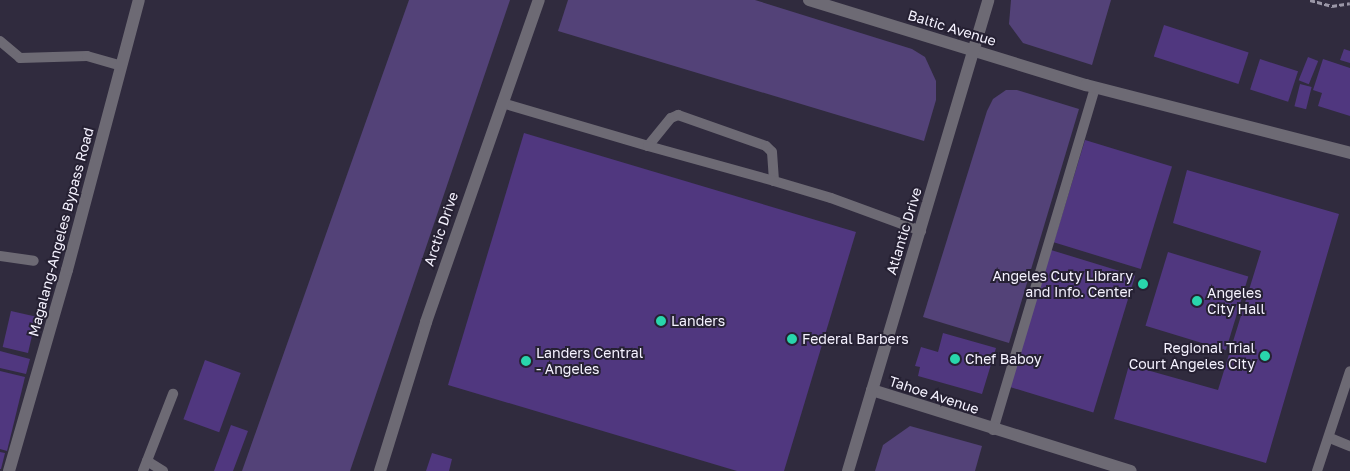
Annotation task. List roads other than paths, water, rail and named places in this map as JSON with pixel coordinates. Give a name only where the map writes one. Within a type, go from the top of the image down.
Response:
[{"type":"street","name":"Magalang-Angeles Bypass Road","points":[[8,471],[67,270],[139,0]]},
{"type":"street","name":"Arctic Drive","points":[[380,471],[426,322],[539,0]]},
{"type":"street","name":"Baltic Avenue","points":[[809,0],[1090,86],[1350,152]]},
{"type":"street","name":"Atlantic Drive","points":[[848,471],[921,231],[988,0]]},
{"type":"street","name":"Tahoe Avenue","points":[[872,390],[990,429],[1131,471]]},
{"type":"lane","points":[[0,41],[20,58],[88,56],[121,66]]},
{"type":"lane","points":[[990,429],[1090,86]]},
{"type":"lane","points":[[502,103],[831,198],[921,231]]},
{"type":"lane","points":[[648,146],[671,118],[678,115],[766,146],[772,152],[774,181]]},
{"type":"lane","points":[[0,256],[34,262]]},
{"type":"lane","points":[[1317,471],[1330,438],[1350,371]]},
{"type":"lane","points":[[163,471],[145,466],[173,394]]},
{"type":"lane","points":[[1330,438],[1350,446]]},
{"type":"place","name":"Angeles Cuty Library and Info. Center","points":[[1143,284]]},
{"type":"place","name":"Angeles City Hall","points":[[1197,301]]},
{"type":"place","name":"Landers","points":[[661,321]]},
{"type":"place","name":"Federal Barbers","points":[[792,339]]},
{"type":"place","name":"Regional Trial Court Angeles City","points":[[1265,356]]},
{"type":"place","name":"Chef Baboy","points":[[955,359]]},
{"type":"place","name":"Landers Central - Angeles","points":[[526,361]]}]
